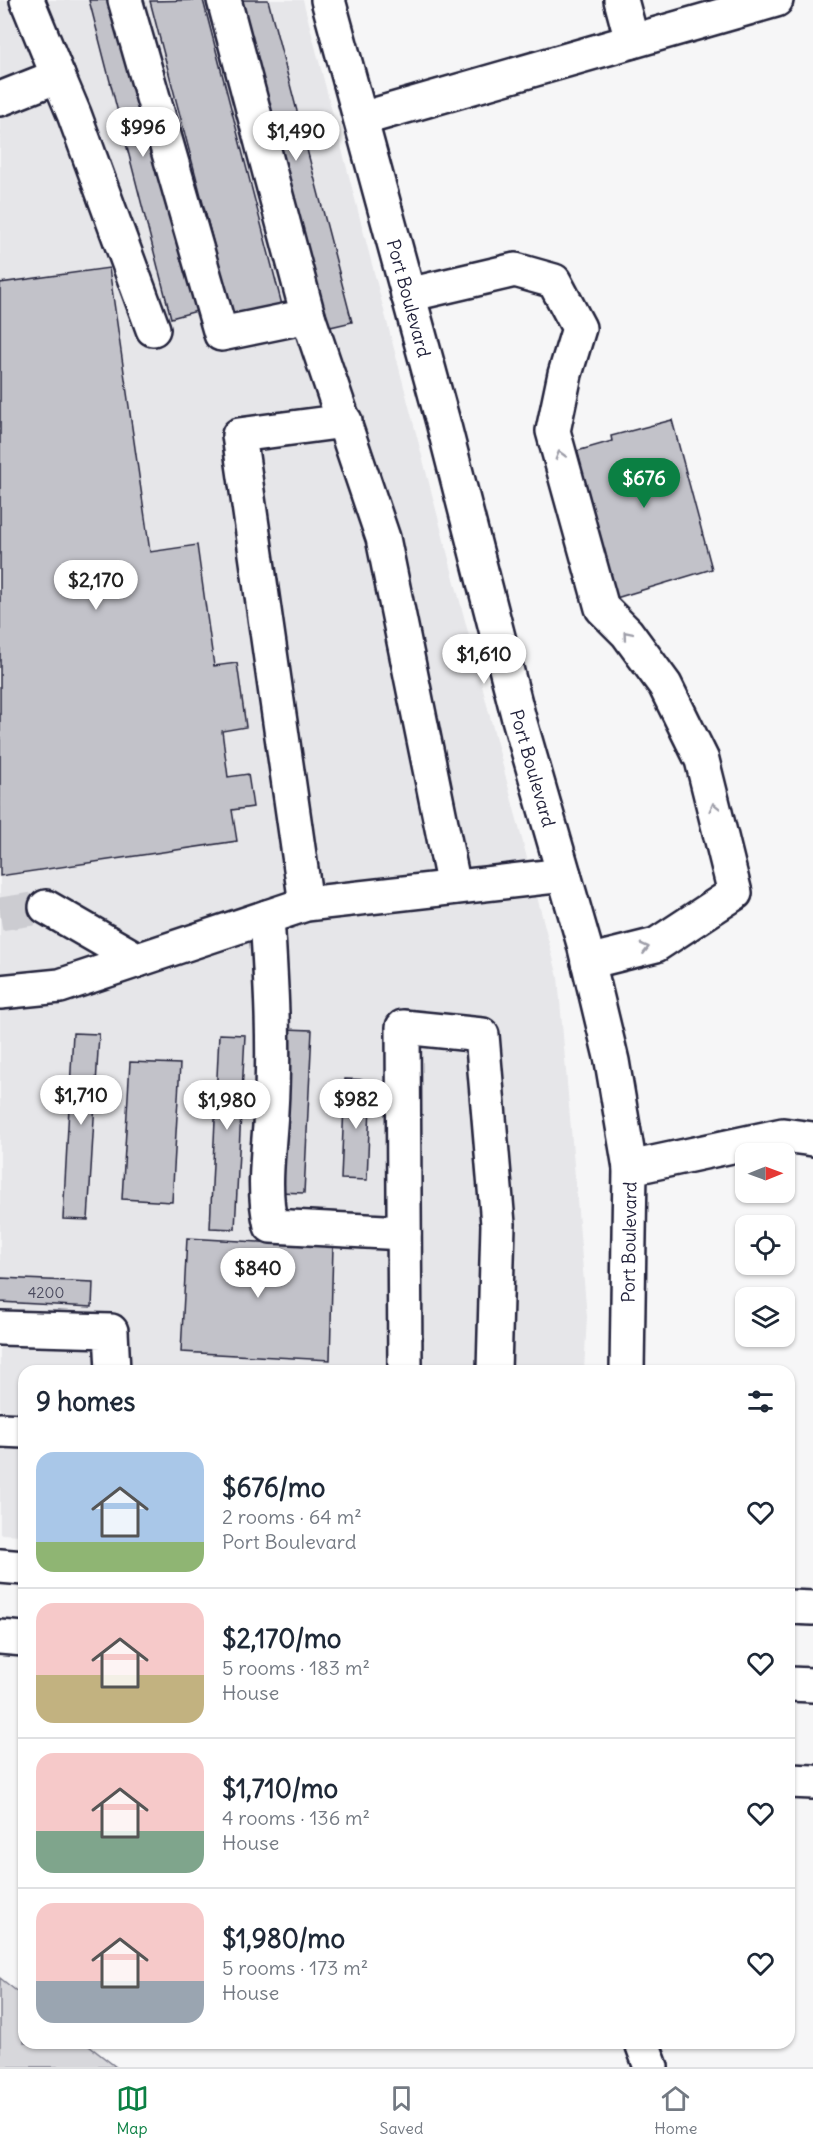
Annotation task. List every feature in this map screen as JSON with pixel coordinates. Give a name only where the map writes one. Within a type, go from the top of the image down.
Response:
[{"type":"street","points":[[27,0],[78,125],[153,329]]},
{"type":"street","points":[[125,0],[221,334],[308,316]]},
{"type":"street","points":[[224,0],[308,316],[345,421],[382,538],[453,887]]},
{"type":"street","name":"Port Boulevard","points":[[328,0],[519,719],[588,962],[612,1061],[630,1168],[627,1365]]},
{"type":"street","points":[[621,0],[632,41]]},
{"type":"street","points":[[361,119],[776,0]]},
{"type":"street","points":[[0,99],[58,76]]},
{"type":"street","points":[[408,295],[515,270],[554,281],[579,328],[565,374],[553,430],[602,608],[627,633],[665,685],[702,760],[735,893],[656,945],[588,962]]},
{"type":"street","points":[[306,904],[239,435],[345,421]]},
{"type":"street","points":[[0,992],[60,986],[306,904],[564,875]]},
{"type":"street","points":[[46,907],[138,960]]},
{"type":"street","points":[[267,917],[272,994],[271,1111],[267,1186],[267,1208],[271,1226],[404,1233]]},
{"type":"street","points":[[405,1365],[403,1027],[482,1035],[498,1224],[494,1365]]},
{"type":"street","points":[[630,1168],[783,1135],[813,1139]]},
{"type":"street","points":[[0,1328],[111,1331],[113,1365]]},
{"type":"street","points":[[0,1430],[18,1431]]},
{"type":"street","points":[[0,1566],[18,1568]]},
{"type":"street","points":[[795,1607],[813,1608]]},
{"type":"street","points":[[0,1637],[18,1638]]},
{"type":"street","points":[[795,1684],[813,1685]]},
{"type":"street","points":[[795,1781],[813,1782]]},
{"type":"street","points":[[644,2049],[651,2067]]},
{"type":"shaded area","points":[[0,0],[303,0],[558,977],[587,1317],[584,1365],[18,1365],[18,1535],[0,1534]]},
{"type":"shaded area","points":[[0,1978],[18,1992],[18,2049],[93,2049],[116,2067],[0,2067]]},
{"type":"building","points":[[89,0],[116,0],[197,311],[171,318]]},
{"type":"building","points":[[203,0],[282,305],[233,318],[150,1]]},
{"type":"building","points":[[240,0],[268,0],[352,322],[326,328]]},
{"type":"building","points":[[109,268],[150,552],[197,545],[214,666],[237,663],[246,727],[222,731],[228,777],[248,774],[253,807],[232,810],[237,841],[0,876],[0,283]]},
{"type":"building","points":[[672,420],[712,569],[616,598],[577,451],[612,441],[611,436]]},
{"type":"building","points":[[286,1029],[312,1030],[304,1193],[278,1192]]},
{"type":"building","points":[[73,1033],[99,1034],[88,1220],[63,1219]]},
{"type":"building","points":[[219,1034],[245,1035],[235,1229],[210,1228]]},
{"type":"building","points":[[130,1062],[180,1064],[172,1202],[122,1199]]},
{"type":"building","points":[[345,1079],[371,1080],[367,1180],[341,1179]]},
{"type":"building","points":[[187,1238],[333,1246],[330,1360],[181,1352]]},
{"type":"building","points":[[0,1278],[93,1282],[92,1307],[0,1302]]},
{"type":"tunnel","points":[[0,914],[46,907]]}]
